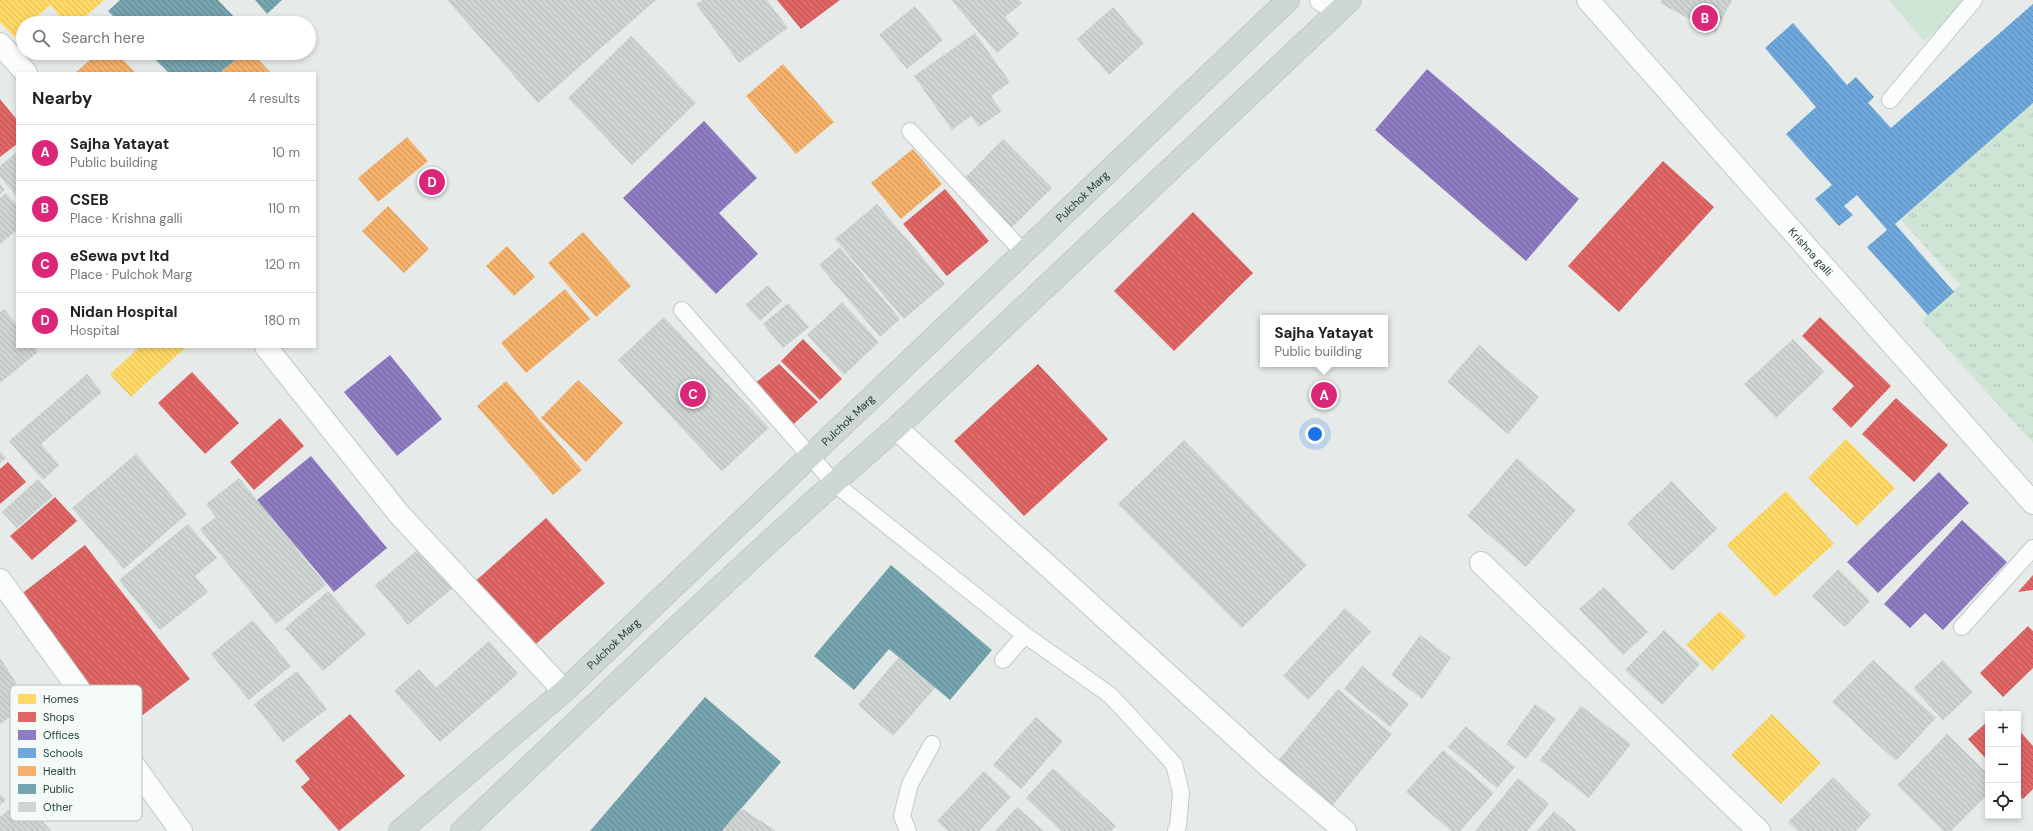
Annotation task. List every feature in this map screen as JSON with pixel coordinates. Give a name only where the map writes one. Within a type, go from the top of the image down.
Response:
[{"type":"main road","name":"Pulchok Marg","points":[[400,831],[564,691],[1288,0]]},
{"type":"main road","points":[[462,831],[639,663],[834,483],[896,428],[1337,3]]},
{"type":"street","name":"Krishna galli","points":[[1588,0],[2033,503]]},
{"type":"street","points":[[0,44],[25,72]]},
{"type":"street","points":[[267,348],[399,514],[564,691]]},
{"type":"street","points":[[896,428],[1267,765],[1345,831]]},
{"type":"street","points":[[1481,563],[1759,831]]},
{"type":"street","points":[[0,580],[76,685]]},
{"type":"street","points":[[142,777],[181,831]]},
{"type":"lane","points":[[1890,100],[1974,0]]},
{"type":"lane","points":[[910,131],[1024,253]]},
{"type":"lane","points":[[682,310],[834,483],[1025,635],[1110,696],[1174,764],[1181,793],[1178,826],[1176,831]]},
{"type":"lane","points":[[1962,626],[2033,548]]},
{"type":"lane","points":[[1002,660],[1025,635]]},
{"type":"lane","points":[[908,831],[902,816],[910,784],[932,744]]},
{"type":"green space","points":[[1889,0],[1970,0],[1924,41]]},
{"type":"green space","points":[[2033,101],[2033,443],[1921,320],[1960,285],[1901,220]]},
{"type":"building: Homes","points":[[0,0],[104,0],[86,16],[60,16],[50,5],[38,16],[16,16],[16,35],[14,37],[0,22]]},
{"type":"building: Homes","points":[[139,348],[185,348],[131,397],[110,374]]},
{"type":"building: Homes","points":[[1846,439],[1895,488],[1857,526],[1808,478]]},
{"type":"building: Homes","points":[[1786,491],[1834,544],[1775,597],[1727,545]]},
{"type":"building: Homes","points":[[1720,611],[1746,636],[1712,671],[1686,645]]},
{"type":"building: Homes","points":[[1772,714],[1821,763],[1781,804],[1731,755]]},
{"type":"building: Shops","points":[[777,0],[840,0],[801,29]]},
{"type":"building: Shops","points":[[0,99],[16,119],[16,145],[0,157]]},
{"type":"building: Shops","points":[[1663,161],[1714,207],[1619,312],[1568,266]]},
{"type":"building: Shops","points":[[945,189],[989,241],[947,276],[903,224]]},
{"type":"building: Shops","points":[[1193,212],[1253,273],[1174,351],[1114,291]]},
{"type":"building: Shops","points":[[1820,317],[1891,386],[1851,428],[1832,409],[1854,386],[1802,336]]},
{"type":"building: Shops","points":[[803,339],[842,379],[820,400],[781,361]]},
{"type":"building: Shops","points":[[779,364],[818,402],[787,430],[749,388]]},
{"type":"building: Shops","points":[[1038,364],[1108,439],[1024,516],[954,441]]},
{"type":"building: Shops","points":[[192,372],[239,423],[205,454],[158,403]]},
{"type":"building: Shops","points":[[1896,398],[1948,445],[1914,482],[1862,434]]},
{"type":"building: Shops","points":[[280,418],[304,446],[254,490],[230,462]]},
{"type":"building: Shops","points":[[8,462],[26,482],[0,504],[0,469]]},
{"type":"building: Shops","points":[[55,497],[77,521],[32,560],[10,536]]},
{"type":"building: Shops","points":[[546,518],[605,583],[529,650],[471,585]]},
{"type":"building: Shops","points":[[85,545],[190,679],[142,716],[142,685],[89,685],[20,595]]},
{"type":"building: Shops","points":[[2033,575],[2033,590],[2018,592]]},
{"type":"building: Shops","points":[[2028,626],[2033,631],[2033,668],[2003,697],[1980,673]]},
{"type":"building: Shops","points":[[350,714],[405,776],[339,831],[301,787],[310,779],[295,761]]},
{"type":"building: Shops","points":[[1985,724],[1985,758],[1968,739]]},
{"type":"building: Shops","points":[[2021,732],[2033,746],[2033,789],[2023,799],[2021,797]]},
{"type":"building: Offices","points":[[1427,69],[1579,199],[1526,261],[1375,130]]},
{"type":"building: Offices","points":[[704,121],[757,178],[719,213],[758,254],[716,294],[623,198]]},
{"type":"building: Offices","points":[[390,355],[442,419],[397,456],[344,392]]},
{"type":"building: Offices","points":[[311,456],[387,548],[334,592],[257,500]]},
{"type":"building: Offices","points":[[1939,472],[1969,503],[1878,593],[1847,562]]},
{"type":"building: Offices","points":[[1962,520],[2007,562],[1943,630],[1925,613],[1910,628],[1884,604]]},
{"type":"building: Schools","points":[[2033,4],[2033,103],[1895,224],[1954,292],[1928,315],[1867,247],[1887,230],[1857,195],[1844,206],[1853,215],[1839,226],[1815,199],[1832,185],[1786,134],[1816,107],[1765,48],[1793,23],[1847,85],[1856,77],[1874,97],[1868,103],[1891,128]]},
{"type":"building: Health","points":[[90,60],[123,60],[135,72],[76,72]]},
{"type":"building: Health","points":[[235,60],[259,60],[270,72],[220,72]]},
{"type":"building: Health","points":[[783,64],[834,122],[796,154],[746,96]]},
{"type":"building: Health","points":[[407,137],[428,161],[378,202],[358,178]]},
{"type":"building: Health","points":[[913,149],[942,184],[901,219],[871,183]]},
{"type":"building: Health","points":[[388,206],[429,249],[404,273],[362,231]]},
{"type":"building: Health","points":[[583,232],[631,286],[596,317],[548,263]]},
{"type":"building: Health","points":[[507,246],[535,277],[514,296],[486,266]]},
{"type":"building: Health","points":[[565,289],[590,319],[526,373],[501,343]]},
{"type":"building: Health","points":[[578,380],[623,423],[586,462],[541,418]]},
{"type":"building: Health","points":[[506,381],[582,470],[553,495],[477,406]]},
{"type":"building: Public","points":[[120,0],[218,0],[233,16],[113,16],[108,11]]},
{"type":"building: Public","points":[[255,0],[282,0],[267,14]]},
{"type":"building: Public","points":[[156,60],[235,60],[220,72],[168,72]]},
{"type":"building: Public","points":[[891,565],[992,650],[950,700],[889,649],[854,690],[814,656]]},
{"type":"building: Public","points":[[705,697],[781,762],[722,831],[590,831]]},
{"type":"building: Other","points":[[447,0],[656,0],[538,103]]},
{"type":"building: Other","points":[[703,0],[767,0],[788,28],[739,63],[696,4]]},
{"type":"building: Other","points":[[951,0],[1019,0],[1022,3],[1005,17],[1019,34],[997,53]]},
{"type":"building: Other","points":[[1662,0],[1732,0],[1715,33],[1660,3]]},
{"type":"building: Other","points":[[915,6],[943,40],[907,69],[879,35]]},
{"type":"building: Other","points":[[1113,7],[1144,43],[1109,75],[1077,39]]},
{"type":"building: Other","points":[[975,33],[1010,82],[991,96],[1002,111],[979,127],[971,116],[952,130],[914,76]]},
{"type":"building: Other","points":[[631,36],[696,103],[632,165],[568,98]]},
{"type":"building: Other","points":[[1003,139],[1052,188],[1009,230],[961,182]]},
{"type":"building: Other","points":[[16,153],[16,196],[0,177],[0,166]]},
{"type":"building: Other","points":[[0,184],[5,190],[0,194]]},
{"type":"building: Other","points":[[6,193],[16,205],[16,231],[0,244],[0,198]]},
{"type":"building: Other","points":[[877,204],[945,284],[904,319],[835,239]]},
{"type":"building: Other","points":[[840,247],[900,319],[880,337],[819,265]]},
{"type":"building: Other","points":[[768,285],[782,301],[760,321],[745,305]]},
{"type":"building: Other","points":[[842,302],[879,342],[844,375],[807,335]]},
{"type":"building: Other","points":[[788,303],[809,327],[783,348],[763,324]]},
{"type":"building: Other","points":[[4,309],[16,324],[16,348],[36,348],[38,352],[0,383],[0,312]]},
{"type":"building: Other","points":[[664,317],[769,428],[722,471],[618,360]]},
{"type":"building: Other","points":[[1793,339],[1824,372],[1776,418],[1744,384]]},
{"type":"building: Other","points":[[1479,345],[1539,397],[1508,434],[1447,382]]},
{"type":"building: Other","points":[[87,374],[102,392],[41,444],[59,465],[43,480],[9,441]]},
{"type":"building: Other","points":[[1184,440],[1307,565],[1242,628],[1118,504]]},
{"type":"building: Other","points":[[0,451],[6,458],[0,463]]},
{"type":"building: Other","points":[[136,454],[187,514],[124,569],[72,508]]},
{"type":"building: Other","points":[[1517,458],[1576,510],[1526,567],[1467,516]]},
{"type":"building: Other","points":[[239,478],[326,585],[276,624],[200,529],[216,517],[206,504]]},
{"type":"building: Other","points":[[38,479],[53,496],[17,528],[2,512]]},
{"type":"building: Other","points":[[1672,481],[1717,529],[1672,571],[1627,523]]},
{"type":"building: Other","points":[[188,524],[217,558],[195,576],[208,592],[160,630],[119,580]]},
{"type":"building: Other","points":[[420,548],[453,588],[408,625],[375,585]]},
{"type":"building: Other","points":[[1838,569],[1870,601],[1845,627],[1812,596]]},
{"type":"building: Other","points":[[1604,587],[1648,632],[1623,655],[1579,609]]},
{"type":"building: Other","points":[[328,591],[366,634],[323,671],[285,628]]},
{"type":"building: Other","points":[[1345,608],[1371,632],[1308,700],[1283,676]]},
{"type":"building: Other","points":[[253,620],[291,666],[249,700],[211,654]]},
{"type":"building: Other","points":[[1664,630],[1700,664],[1662,705],[1625,670]]},
{"type":"building: Other","points":[[1420,635],[1451,658],[1422,699],[1391,675]]},
{"type":"building: Other","points":[[489,641],[518,674],[440,742],[394,691],[419,669],[436,688]]},
{"type":"building: Other","points":[[899,657],[935,688],[893,736],[858,705]]},
{"type":"building: Other","points":[[0,658],[18,685],[10,685],[10,717],[0,724]]},
{"type":"building: Other","points":[[1873,660],[1936,718],[1896,761],[1832,702]]},
{"type":"building: Other","points":[[1943,660],[1973,692],[1943,720],[1913,688]]},
{"type":"building: Other","points":[[1362,666],[1409,704],[1390,727],[1344,689]]},
{"type":"building: Other","points":[[297,671],[327,709],[283,742],[254,704]]},
{"type":"building: Other","points":[[1338,689],[1392,734],[1331,807],[1277,762]]},
{"type":"building: Other","points":[[1535,704],[1556,719],[1526,759],[1506,744]]},
{"type":"building: Other","points":[[1581,706],[1631,744],[1589,798],[1540,760]]},
{"type":"building: Other","points":[[1036,717],[1063,741],[1021,789],[993,765]]},
{"type":"building: Other","points":[[1466,726],[1515,767],[1497,788],[1448,747]]},
{"type":"building: Other","points":[[1947,734],[1985,771],[1985,797],[1951,831],[1943,831],[1897,785]]},
{"type":"building: Other","points":[[1443,750],[1494,793],[1460,831],[1451,831],[1406,792]]},
{"type":"building: Other","points":[[1053,768],[1116,826],[1111,831],[1061,831],[1026,798]]},
{"type":"building: Other","points":[[984,771],[1011,797],[979,831],[948,831],[937,821]]},
{"type":"building: Other","points":[[1833,777],[1871,815],[1856,831],[1798,831],[1788,822]]},
{"type":"building: Other","points":[[1518,778],[1549,804],[1527,831],[1475,831]]},
{"type":"building: Other","points":[[0,794],[6,800],[0,805]]},
{"type":"building: Other","points":[[1017,807],[1044,831],[995,831]]},
{"type":"building: Other","points":[[10,808],[10,821],[42,821],[51,831],[0,831],[0,817]]},
{"type":"building: Other","points":[[741,808],[776,831],[722,831]]},
{"type":"building: Other","points":[[1554,811],[1577,831],[1537,831]]},
{"type":"place","name":"CSEB","points":[[1705,18]]},
{"type":"place","name":"Nidan Hospital","points":[[432,182]]},
{"type":"place","name":"eSewa pvt ltd","points":[[693,394]]},
{"type":"place","name":"Sajha Yatayat","points":[[1324,395]]}]
